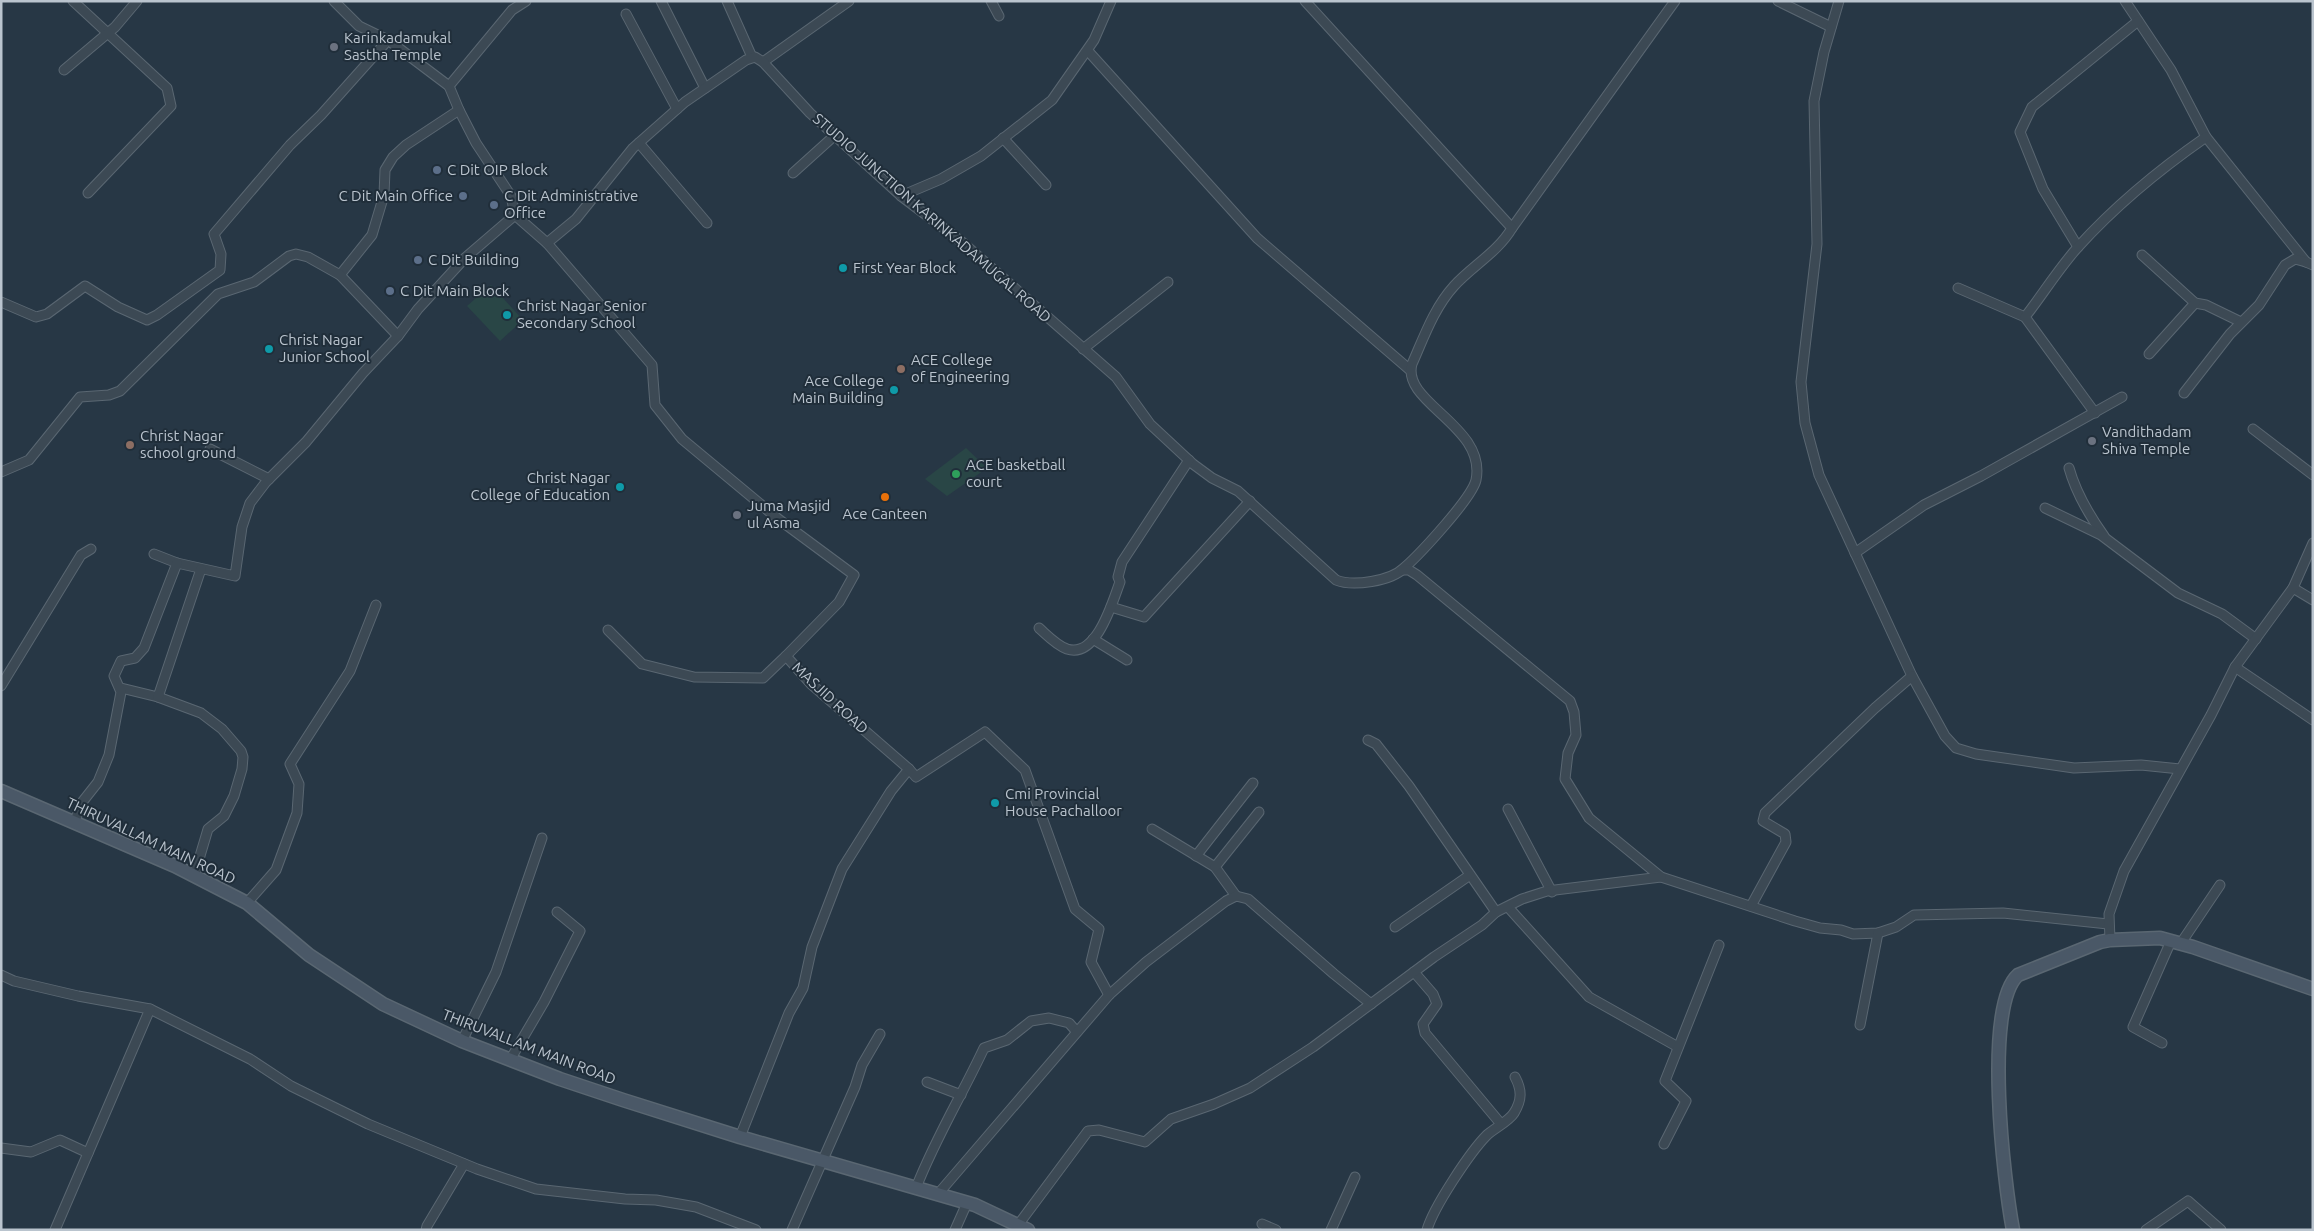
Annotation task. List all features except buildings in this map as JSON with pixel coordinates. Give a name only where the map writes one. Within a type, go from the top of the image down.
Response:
[{"type":"main road","name":"THIRUVALLAM MAIN ROAD","points":[[1,791],[194,876],[247,903],[309,955],[383,1004],[462,1041],[560,1079],[740,1137],[967,1203],[1023,1228]]},
{"type":"main road","points":[[2013,1230],[1999,1107],[2000,1020],[2011,981],[2030,968],[2110,940],[2160,938],[2313,989]]},
{"type":"street","points":[[73,1],[167,88],[172,106],[88,192]]},
{"type":"street","points":[[64,70],[120,22],[137,1]]},
{"type":"street","points":[[334,1],[359,26],[388,40],[449,86],[476,143],[511,196],[515,215],[547,243],[576,219],[639,143],[677,109],[752,57],[727,1]]},
{"type":"street","points":[[449,86],[512,10],[526,1]]},
{"type":"street","points":[[661,1],[705,88]]},
{"type":"street","points":[[763,62],[850,1]]},
{"type":"street","points":[[990,1],[999,16]]},
{"type":"street","points":[[901,196],[941,179],[981,156],[1052,100],[1088,50],[1103,24],[1111,1]]},
{"type":"street","points":[[1305,1],[1512,228]]},
{"type":"street","points":[[1410,370],[1443,299],[1456,284],[1505,239],[1675,1]]},
{"type":"street","points":[[1778,1],[1831,26]]},
{"type":"street","points":[[1838,1],[1824,52],[1814,101],[1816,244],[1801,382],[1805,423],[1819,475],[1912,676],[1945,736],[1956,748],[2074,768],[2141,765],[2180,768]]},
{"type":"street","points":[[2124,1],[2171,70],[2206,138],[2310,264]]},
{"type":"street","points":[[626,14],[677,109]]},
{"type":"street","points":[[2078,247],[2043,190],[2020,132],[2032,107],[2138,21]]},
{"type":"street","points":[[1,302],[36,317],[47,314],[85,286],[137,316],[147,320],[157,315],[220,270],[221,254],[214,234],[290,146],[388,40]]},
{"type":"street","points":[[1088,50],[1257,238],[1410,370],[1414,386],[1468,443],[1476,464],[1476,480],[1464,502],[1403,570]]},
{"type":"street","name":"STUDIO JUNCTION KARINKADAMUGAL ROAD","points":[[752,57],[758,58],[763,62],[810,114],[901,196],[962,242],[1116,377],[1150,424],[1189,460],[1212,478],[1238,491],[1336,580],[1344,583],[1373,581],[1403,570]]},
{"type":"street","points":[[340,275],[372,235],[384,196],[386,170],[393,158],[406,145],[459,110]]},
{"type":"street","points":[[793,173],[834,136]]},
{"type":"street","points":[[1004,138],[1046,185]]},
{"type":"street","points":[[2025,317],[2078,247],[2119,206],[2164,166],[2206,138]]},
{"type":"street","points":[[639,143],[707,223]]},
{"type":"street","points":[[154,554],[177,564],[235,576],[242,527],[250,503],[269,478],[306,442],[346,392],[398,336],[418,309],[465,258],[515,215]]},
{"type":"street","name":"MASJID ROAD","points":[[547,243],[652,365],[655,405],[682,439],[777,518],[854,575],[839,602],[786,656],[812,684],[909,769]]},
{"type":"street","points":[[1,472],[29,460],[80,397],[110,395],[120,391],[218,294],[249,284],[283,258],[296,254],[308,258],[340,275],[398,336]]},
{"type":"street","points":[[2142,255],[2194,303],[2206,305],[2241,322]]},
{"type":"street","points":[[2184,393],[2230,334],[2259,305],[2284,265],[2294,259],[2310,264]]},
{"type":"street","points":[[1083,349],[1168,282]]},
{"type":"street","points":[[1958,288],[2025,317],[2095,413]]},
{"type":"street","points":[[2149,354],[2194,303]]},
{"type":"street","points":[[1855,553],[1924,505],[1981,476],[2122,398]]},
{"type":"street","points":[[2253,429],[2313,475]]},
{"type":"street","points":[[210,449],[269,478]]},
{"type":"street","points":[[1039,628],[1055,642],[1068,649],[1084,646],[1093,639],[1105,624],[1120,582],[1118,577],[1122,562],[1189,460]]},
{"type":"street","points":[[2069,468],[2074,485],[2089,515],[2106,538]]},
{"type":"street","points":[[1111,607],[1144,617],[1250,501]]},
{"type":"street","points":[[2045,508],[2106,538],[2178,593],[2222,614],[2256,639]]},
{"type":"street","points":[[2110,940],[2108,924],[2116,892],[2124,871],[2236,668],[2293,588],[2313,543]]},
{"type":"street","points":[[1,686],[81,555],[91,549]]},
{"type":"street","points":[[177,564],[144,648],[135,658],[121,661],[114,673],[114,678],[121,688],[158,697],[208,716],[232,739],[243,757],[239,782],[234,796],[224,816],[208,829],[194,876]]},
{"type":"street","points":[[158,697],[201,569]]},
{"type":"street","points":[[1403,570],[1409,570],[1417,575],[1570,701],[1574,712],[1576,736],[1568,753],[1565,779],[1589,818],[1662,877],[1820,928],[1841,930],[1853,934],[1878,933],[1896,928],[1914,915],[2003,913],[2108,924]]},
{"type":"street","points":[[2293,588],[2313,600]]},
{"type":"street","points":[[247,903],[276,870],[297,814],[299,784],[290,764],[350,671],[376,605]]},
{"type":"street","points":[[608,630],[642,664],[694,678],[764,678],[786,656]]},
{"type":"street","points":[[1093,639],[1127,660]]},
{"type":"street","points":[[2236,668],[2313,720]]},
{"type":"street","points":[[1751,906],[1786,842],[1785,834],[1763,821],[1765,813],[1875,708],[1912,676]]},
{"type":"street","points":[[74,824],[83,801],[94,789],[104,769],[114,731],[121,688]]},
{"type":"street","points":[[740,1137],[789,1013],[803,988],[812,947],[842,869],[891,791],[909,769],[916,777],[985,732],[1025,770],[1075,909],[1099,929],[1091,962],[1109,995]]},
{"type":"street","points":[[1368,740],[1376,744],[1409,786],[1496,912]]},
{"type":"street","points":[[1196,856],[1253,783]]},
{"type":"street","points":[[1508,809],[1552,892]]},
{"type":"street","points":[[1215,867],[1259,812]]},
{"type":"street","points":[[1152,829],[1215,867],[1236,896],[1248,899],[1371,1004]]},
{"type":"street","points":[[462,1041],[496,972],[542,838]]},
{"type":"street","points":[[1395,927],[1470,875]]},
{"type":"street","points":[[1023,1228],[1088,1131],[1099,1130],[1140,1143],[1147,1141],[1171,1118],[1214,1104],[1250,1088],[1313,1048],[1414,972],[1482,925],[1496,912],[1534,895],[1662,877]]},
{"type":"street","points":[[2162,1043],[2134,1027],[2176,942],[2220,885]]},
{"type":"street","points":[[938,1194],[1109,995],[1146,962],[1226,901],[1236,896]]},
{"type":"street","points":[[1508,907],[1589,997],[1678,1047]]},
{"type":"street","points":[[510,1060],[544,1002],[580,931],[557,912]]},
{"type":"street","points":[[1860,1025],[1878,933]]},
{"type":"street","points":[[1664,1144],[1686,1101],[1664,1081],[1719,945]]},
{"type":"street","points":[[1414,972],[1433,994],[1437,1004],[1423,1024],[1425,1033],[1501,1124]]},
{"type":"street","points":[[1,975],[14,981],[78,996],[150,1009],[241,1054],[291,1086],[368,1124],[464,1164],[536,1189],[626,1199],[656,1200],[696,1207],[756,1230]]},
{"type":"street","points":[[55,1230],[150,1009]]},
{"type":"street","points":[[916,1188],[931,1150],[984,1048],[1006,1040],[1031,1021],[1048,1018],[1069,1023],[1077,1032]]},
{"type":"street","points":[[792,1230],[824,1160],[862,1066],[880,1034]]},
{"type":"street","points":[[1427,1230],[1433,1215],[1458,1173],[1486,1137],[1513,1115],[1520,1097],[1521,1088],[1515,1077]]},
{"type":"street","points":[[927,1082],[961,1095]]},
{"type":"street","points":[[1,1148],[31,1152],[60,1140],[88,1153]]},
{"type":"street","points":[[426,1230],[464,1164]]},
{"type":"street","points":[[1331,1230],[1355,1177]]},
{"type":"street","points":[[2146,1230],[2188,1201],[2221,1230]]},
{"type":"street","points":[[955,1230],[967,1203]]},
{"type":"street","points":[[1262,1224],[1276,1230]]},
{"type":"green space","points":[[491,285],[523,320],[500,341],[467,306]]},
{"type":"green space","name":"ACE basketball court","points":[[966,448],[987,468],[947,496],[925,479]]},
{"type":"place","name":"Karinkadamukal Sastha Temple","points":[[334,47]]},
{"type":"place","name":"C Dit OIP Block","points":[[437,170]]},
{"type":"place","name":"C Dit Main Office","points":[[463,196]]},
{"type":"place","name":"C Dit Administrative Office","points":[[494,205]]},
{"type":"place","name":"C Dit Building","points":[[418,260]]},
{"type":"place","name":"First Year Block","points":[[843,268]]},
{"type":"place","name":"C Dit Main Block","points":[[390,291]]},
{"type":"place","name":"Christ Nagar Senior Secondary School","points":[[507,315]]},
{"type":"place","name":"Christ Nagar Junior School","points":[[269,349]]},
{"type":"place","name":"ACE College of Engineering","points":[[901,369]]},
{"type":"place","name":"Ace College Main Building","points":[[894,390]]},
{"type":"place","name":"Vandithadam Shiva Temple","points":[[2092,441]]},
{"type":"place","name":"Christ Nagar school ground","points":[[130,445]]},
{"type":"place","name":"ACE basketball court","points":[[956,474]]},
{"type":"place","name":"Christ Nagar College of Education","points":[[620,487]]},
{"type":"place","name":"Ace Canteen","points":[[885,497]]},
{"type":"place","name":"Juma Masjid ul Asma","points":[[737,515]]},
{"type":"place","name":"Cmi Provincial House Pachalloor","points":[[995,803]]}]
